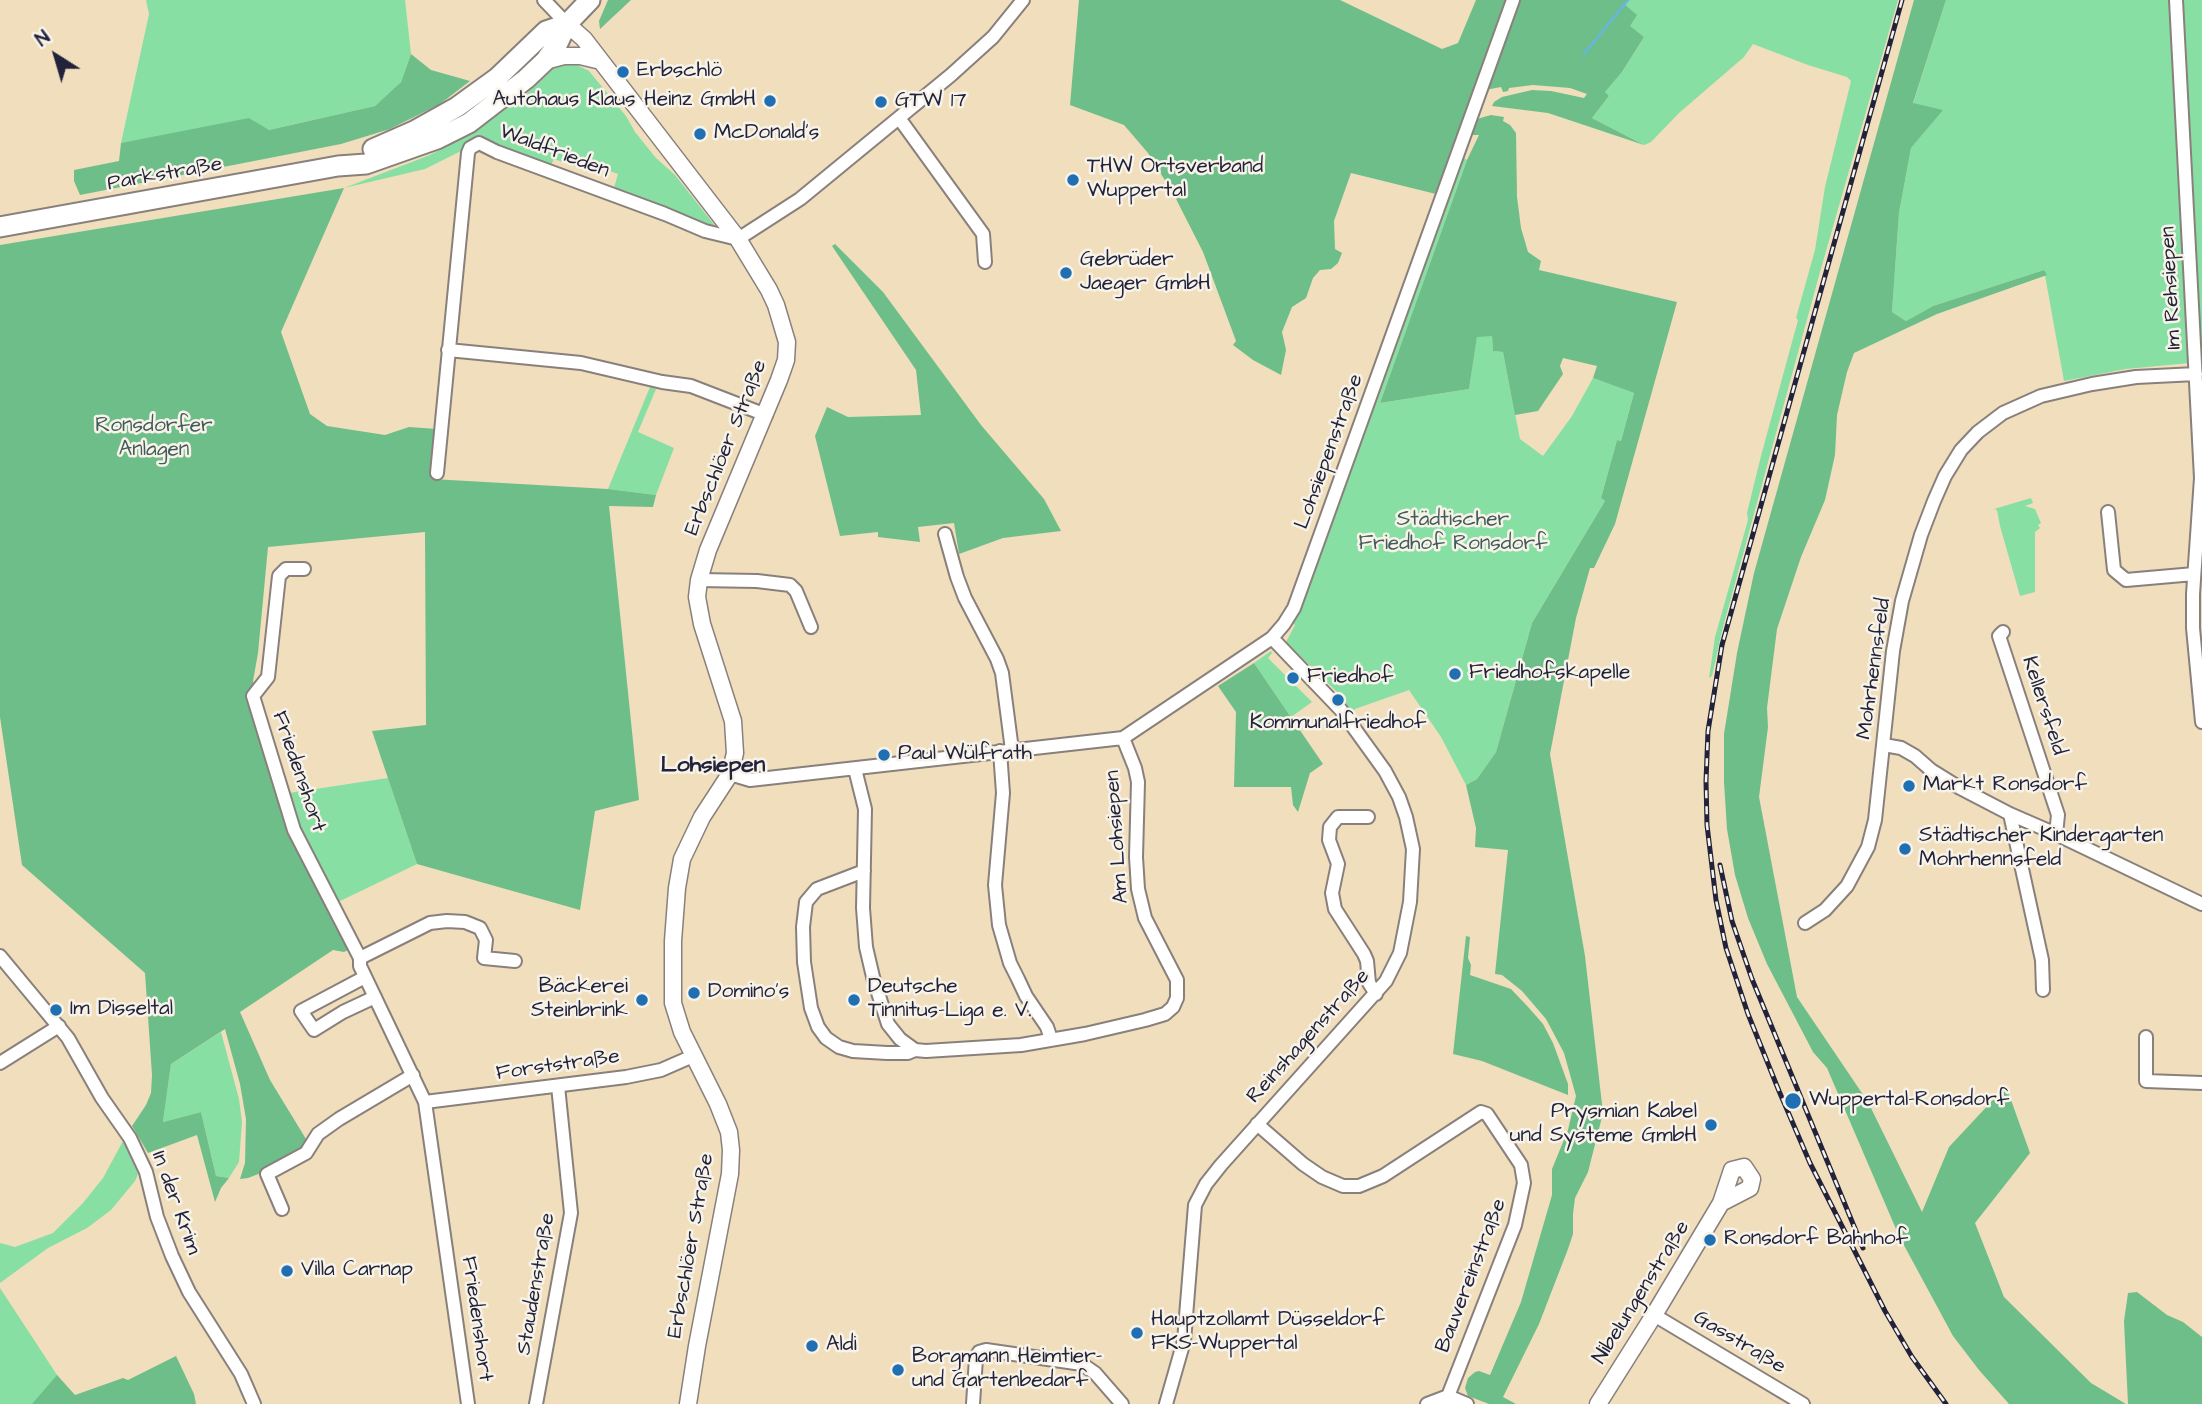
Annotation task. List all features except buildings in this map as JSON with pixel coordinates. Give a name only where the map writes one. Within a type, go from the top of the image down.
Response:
[{"type":"main road","name":"Parkstraße","points":[[0,227],[338,166],[366,164],[456,131],[499,101],[545,61],[567,24],[590,0]]},
{"type":"main road","name":"Parkstraße","points":[[338,166],[414,131],[457,107],[497,78],[546,32],[567,24]]},
{"type":"street","points":[[544,0],[567,24]]},
{"type":"street","points":[[738,239],[800,198],[899,118],[993,37],[1023,0]]},
{"type":"street","name":"Lohsiepenstraße","points":[[730,774],[750,780],[1123,738],[1272,638],[1294,608],[1513,0]]},
{"type":"street","name":"Im Rehsiepen","points":[[2176,0],[2201,478],[2193,628],[2202,723]]},
{"type":"street","name":"Erbschlöer Straße","points":[[567,24],[601,61],[738,239],[769,289],[787,342],[786,360],[766,415],[708,550],[697,597],[702,624],[735,733],[735,753],[730,774],[689,841],[682,859],[677,888],[673,1003],[682,1032],[718,1104],[729,1132],[731,1150],[730,1174],[688,1404]]},
{"type":"street","points":[[545,61],[572,56],[601,61]]},
{"type":"street","points":[[899,118],[983,234],[985,262]]},
{"type":"street","name":"Waldfrieden","points":[[436,473],[468,153],[475,144],[479,143],[705,231],[738,239]]},
{"type":"street","points":[[448,350],[581,363],[691,386],[766,415]]},
{"type":"street","name":"Mohrhennsfeld","points":[[1805,923],[1825,910],[1847,886],[1868,847],[1875,820],[1893,651],[1906,588],[1934,501],[1961,450],[1978,432],[2003,413],[2041,397],[2092,384],[2136,377],[2196,374]]},
{"type":"street","points":[[2108,512],[2114,570],[2126,580],[2194,573]]},
{"type":"street","points":[[945,534],[965,598],[1002,673],[1006,751],[995,885],[999,925],[1010,963],[1026,996],[1047,1027],[1051,1039]]},
{"type":"street","name":"Friedenshort","points":[[304,569],[286,569],[279,576],[268,677],[253,696],[294,830],[360,958],[360,966],[425,1102],[468,1404]]},
{"type":"street","points":[[699,580],[790,585],[796,591],[811,626]]},
{"type":"street","name":"Kellersfeld","points":[[2003,632],[1999,636],[2058,815],[2056,834]]},
{"type":"street","name":"Reinshagenstraße","points":[[1166,1404],[1184,1341],[1195,1205],[1206,1184],[1257,1124],[1386,981],[1400,953],[1410,902],[1413,849],[1406,817],[1385,771],[1341,710],[1272,638]]},
{"type":"street","name":"Am Lohsiepen","points":[[864,871],[817,889],[806,902],[803,927],[804,962],[811,1008],[822,1032],[839,1047],[853,1051],[908,1053],[915,1049],[955,1050],[1021,1045],[1085,1034],[1165,1014],[1173,1007],[1177,998],[1177,980],[1145,918],[1138,889],[1138,782],[1123,738]]},
{"type":"street","points":[[1884,745],[1901,748],[1960,788],[2010,814],[2202,904]]},
{"type":"street","points":[[855,769],[865,809],[863,908],[866,947],[888,1024],[900,1039],[915,1049]]},
{"type":"street","points":[[2010,814],[2042,960],[2043,990]]},
{"type":"street","points":[[1368,817],[1338,817],[1330,827],[1329,840],[1338,864],[1332,893],[1335,909],[1364,954],[1369,983],[1376,994]]},
{"type":"street","points":[[360,958],[430,923],[447,921],[465,922],[480,928],[486,940],[484,958],[515,961]]},
{"type":"street","name":"In der Krim","points":[[0,956],[78,1052],[102,1098],[130,1138],[146,1172],[157,1217],[172,1256],[190,1292],[241,1374],[254,1404]]},
{"type":"street","points":[[365,977],[301,1011],[314,1030],[375,997]]},
{"type":"street","points":[[0,1063],[59,1026]]},
{"type":"street","points":[[2146,1037],[2146,1081],[2202,1083]]},
{"type":"street","name":"Forststraße","points":[[425,1102],[626,1077],[661,1070],[693,1056]]},
{"type":"street","points":[[282,1209],[267,1174],[306,1153],[318,1134],[339,1119],[413,1075]]},
{"type":"street","name":"Staudenstraße","points":[[536,1404],[571,1213],[558,1086]]},
{"type":"street","name":"Bauvereinstraße","points":[[1257,1124],[1322,1177],[1343,1186],[1359,1186],[1383,1176],[1476,1114],[1487,1114],[1521,1165],[1524,1183],[1516,1224],[1446,1400]]},
{"type":"street","name":"Nibelungenstraße","points":[[1598,1404],[1721,1203]]},
{"type":"street","name":"Gasstraße","points":[[1654,1315],[1804,1404]]},
{"type":"street","points":[[973,1404],[976,1358],[979,1352],[986,1350],[1082,1364],[1095,1373],[1122,1404]]},
{"type":"street","points":[[1427,1404],[1446,1400],[1467,1404]]},
{"type":"green space","points":[[146,0],[405,0],[411,54],[401,82],[375,106],[269,130],[152,138],[121,143],[149,14]]},
{"type":"green space","points":[[608,0],[631,0],[600,29],[599,21]]},
{"type":"green space","points":[[1079,0],[1340,0],[1442,49],[1458,43],[1476,0],[1505,0],[1436,194],[1351,173],[1334,221],[1335,249],[1342,253],[1338,263],[1331,269],[1320,270],[1313,278],[1306,298],[1292,307],[1282,332],[1286,350],[1281,375],[1253,360],[1233,345],[1236,341],[1203,252],[1174,195],[1148,153],[1124,125],[1070,105]]},
{"type":"green space","points":[[1517,0],[1627,0],[1624,4],[1637,15],[1630,26],[1644,37],[1622,72],[1605,92],[1609,96],[1592,118],[1644,145],[1548,113],[1492,106],[1502,97],[1532,90],[1584,98],[1587,94],[1570,88],[1533,85],[1509,88],[1503,92],[1501,87],[1485,90]]},
{"type":"green space","points":[[1627,0],[1898,0],[1820,272],[1712,676],[1709,678],[1715,637],[1748,520],[1747,513],[1761,456],[1815,250],[1825,187],[1851,81],[1847,77],[1753,44],[1744,57],[1679,113],[1651,142],[1644,145],[1592,118],[1609,96],[1604,93],[1622,72],[1644,37],[1629,26],[1624,4]]},
{"type":"green space","points":[[1914,0],[1946,0],[1913,103],[1943,110],[1911,148],[1899,213],[1892,312],[1906,321],[1933,306],[2044,270],[2047,275],[1937,314],[1854,353],[1837,415],[1835,455],[1825,500],[1801,557],[1777,629],[1759,797],[1797,997],[1868,1102],[1922,1212],[1949,1147],[2006,1086],[2030,1153],[1975,1223],[2004,1297],[2091,1383],[2126,1404],[2009,1404],[1953,1336],[1899,1236],[1827,1068],[1813,1052],[1767,964],[1748,918],[1735,875],[1727,829],[1724,734],[1754,573]]},
{"type":"green space","points":[[1946,0],[2202,0],[2202,380],[2200,362],[2126,369],[2064,381],[2044,270],[1933,306],[1906,321],[1892,312],[1899,213],[1911,148],[1942,110],[1913,104]]},
{"type":"green space","points":[[411,54],[431,70],[470,81],[440,104],[390,129],[341,144],[80,195],[74,181],[74,170],[119,161],[121,143],[249,118],[269,130],[375,106],[401,82]]},
{"type":"green space","points":[[566,64],[577,65],[589,71],[656,158],[675,175],[716,227],[613,191],[618,174],[596,166],[594,171],[589,171],[554,159],[550,167],[469,147],[425,169],[344,188],[430,155],[451,144],[522,98],[554,68]]},
{"type":"green space","points":[[1491,115],[1504,117],[1503,121],[1516,133],[1517,197],[1521,228],[1528,252],[1541,261],[1539,270],[1677,302],[1615,524],[1594,568],[1590,568],[1576,618],[1550,754],[1585,956],[1603,1113],[1588,1172],[1575,1198],[1573,1234],[1568,1249],[1539,1324],[1503,1397],[1516,1404],[1489,1404],[1468,1396],[1465,1388],[1468,1378],[1475,1372],[1490,1375],[1521,1302],[1552,1195],[1552,1169],[1568,1130],[1576,1096],[1564,1053],[1546,1019],[1522,991],[1502,975],[1495,974],[1508,850],[1475,847],[1476,828],[1466,785],[1477,779],[1496,752],[1532,623],[1605,501],[1601,498],[1617,440],[1621,441],[1634,393],[1593,378],[1597,366],[1563,358],[1560,366],[1563,374],[1538,411],[1515,415],[1503,352],[1493,351],[1492,336],[1477,337],[1469,389],[1380,403],[1467,160],[1479,135],[1473,135],[1471,130],[1477,119]]},
{"type":"green space","name":"Städtischer Friedhof Ronsdorf","points":[[1462,157],[1467,160],[1380,403],[1469,389],[1477,336],[1492,336],[1493,351],[1503,352],[1520,439],[1543,456],[1572,416],[1593,378],[1634,393],[1621,441],[1617,440],[1601,498],[1605,501],[1532,623],[1496,752],[1477,779],[1466,785],[1441,737],[1409,690],[1355,709],[1353,713],[1337,692],[1286,642],[1295,625],[1292,623]]},
{"type":"green space","name":"Ronsdorfer Anlagen","points":[[344,188],[281,332],[310,414],[327,426],[385,435],[409,427],[437,429],[432,479],[608,489],[656,495],[653,507],[609,506],[639,800],[595,811],[580,910],[417,864],[372,731],[426,725],[425,532],[268,547],[253,681],[298,824],[338,902],[348,950],[333,950],[240,1012],[270,1080],[306,1139],[301,1151],[266,1171],[240,1179],[245,1163],[246,1119],[240,1084],[225,1029],[171,1064],[163,1122],[201,1112],[216,1176],[229,1178],[215,1202],[197,1135],[148,1153],[132,1126],[151,1093],[145,973],[22,865],[0,717],[0,245]]},
{"type":"green space","points":[[835,244],[883,292],[981,425],[1044,499],[1061,531],[1003,538],[959,554],[954,523],[918,527],[920,542],[878,537],[878,532],[840,536],[815,436],[827,407],[848,417],[921,415],[916,370],[832,246]]},
{"type":"green space","points":[[650,387],[656,389],[638,432],[674,448],[656,495],[608,489]]},
{"type":"green space","points":[[2031,498],[2033,503],[2025,506],[2035,509],[2041,523],[2035,532],[2035,592],[2020,596],[1997,510],[1994,509]]},
{"type":"green space","points":[[1271,651],[1268,658],[1312,702],[1291,717],[1254,663]]},
{"type":"green space","points":[[1254,663],[1323,764],[1310,773],[1298,812],[1293,805],[1291,787],[1234,787],[1236,712],[1218,686]]},
{"type":"green space","points":[[388,778],[417,864],[338,902],[298,824],[289,793]]},
{"type":"green space","points":[[1466,936],[1470,937],[1470,975],[1511,989],[1543,1024],[1568,1084],[1568,1095],[1482,1061],[1453,1054]]},
{"type":"green space","points":[[221,1032],[239,1099],[242,1122],[239,1162],[229,1178],[216,1176],[201,1112],[163,1122],[171,1064]]},
{"type":"green space","points":[[123,1141],[138,1174],[111,1210],[87,1228],[48,1248],[0,1283],[0,1243],[15,1247],[53,1233],[103,1178]]},
{"type":"green space","points":[[0,1288],[57,1375],[74,1404],[0,1404]]},
{"type":"green space","points":[[2137,1292],[2202,1337],[2202,1404],[2128,1404],[2124,1321],[2128,1293]]},
{"type":"green space","points":[[176,1356],[196,1404],[32,1404],[57,1375],[75,1395],[123,1378],[128,1380]]},
{"type":"waterway","points":[[1584,54],[1628,0]]},
{"type":"railway","points":[[1902,0],[1722,645],[1708,731],[1707,825],[1716,900],[1726,948],[1748,1014],[1779,1091],[1810,1163],[1885,1311],[1912,1357],[1946,1404]]},
{"type":"railway","points":[[1720,865],[1732,921],[1752,979],[1863,1248]]},
{"type":"place","name":"Erbschlö","points":[[623,72]]},
{"type":"place","name":"Autohaus Klaus Heinz GmbH","points":[[770,101]]},
{"type":"place","name":"GTW 17","points":[[881,102]]},
{"type":"place","name":"McDonald's","points":[[700,134]]},
{"type":"place","name":"THW Ortsverband Wuppertal","points":[[1073,180]]},
{"type":"place","name":"Gebrüder Jaeger GmbH","points":[[1066,273]]},
{"type":"place","name":"Friedhofskapelle","points":[[1455,674]]},
{"type":"place","name":"Friedhof","points":[[1293,678]]},
{"type":"place","name":"Kommunalfriedhof","points":[[1338,700]]},
{"type":"place","name":"Paul Wülfrath","points":[[884,755]]},
{"type":"place","name":"Markt Ronsdorf","points":[[1909,786]]},
{"type":"place","name":"Städtischer Kindergarten Mohrhennsfeld","points":[[1905,849]]},
{"type":"place","name":"Domino's","points":[[694,993]]},
{"type":"place","name":"Bäckerei Steinbrink","points":[[642,1000]]},
{"type":"place","name":"Deutsche Tinnitus-Liga e. V.","points":[[854,1000]]},
{"type":"place","name":"Im Disseltal","points":[[56,1010]]},
{"type":"place","name":"Wuppertal-Ronsdorf","points":[[1793,1101]]},
{"type":"place","name":"Prysmian Kabel und Systeme GmbH","points":[[1711,1125]]},
{"type":"place","name":"Ronsdorf Bahnhof","points":[[1710,1240]]},
{"type":"place","name":"Villa Carnap","points":[[287,1271]]},
{"type":"place","name":"Hauptzollamt Düsseldorf FKS-Wuppertal","points":[[1137,1333]]},
{"type":"place","name":"Aldi","points":[[812,1346]]},
{"type":"place","name":"Borgmann Heimtier- und Gartenbedarf","points":[[898,1370]]},
{"type":"district","name":"Lohsiepen","points":[[713,766]]}]
